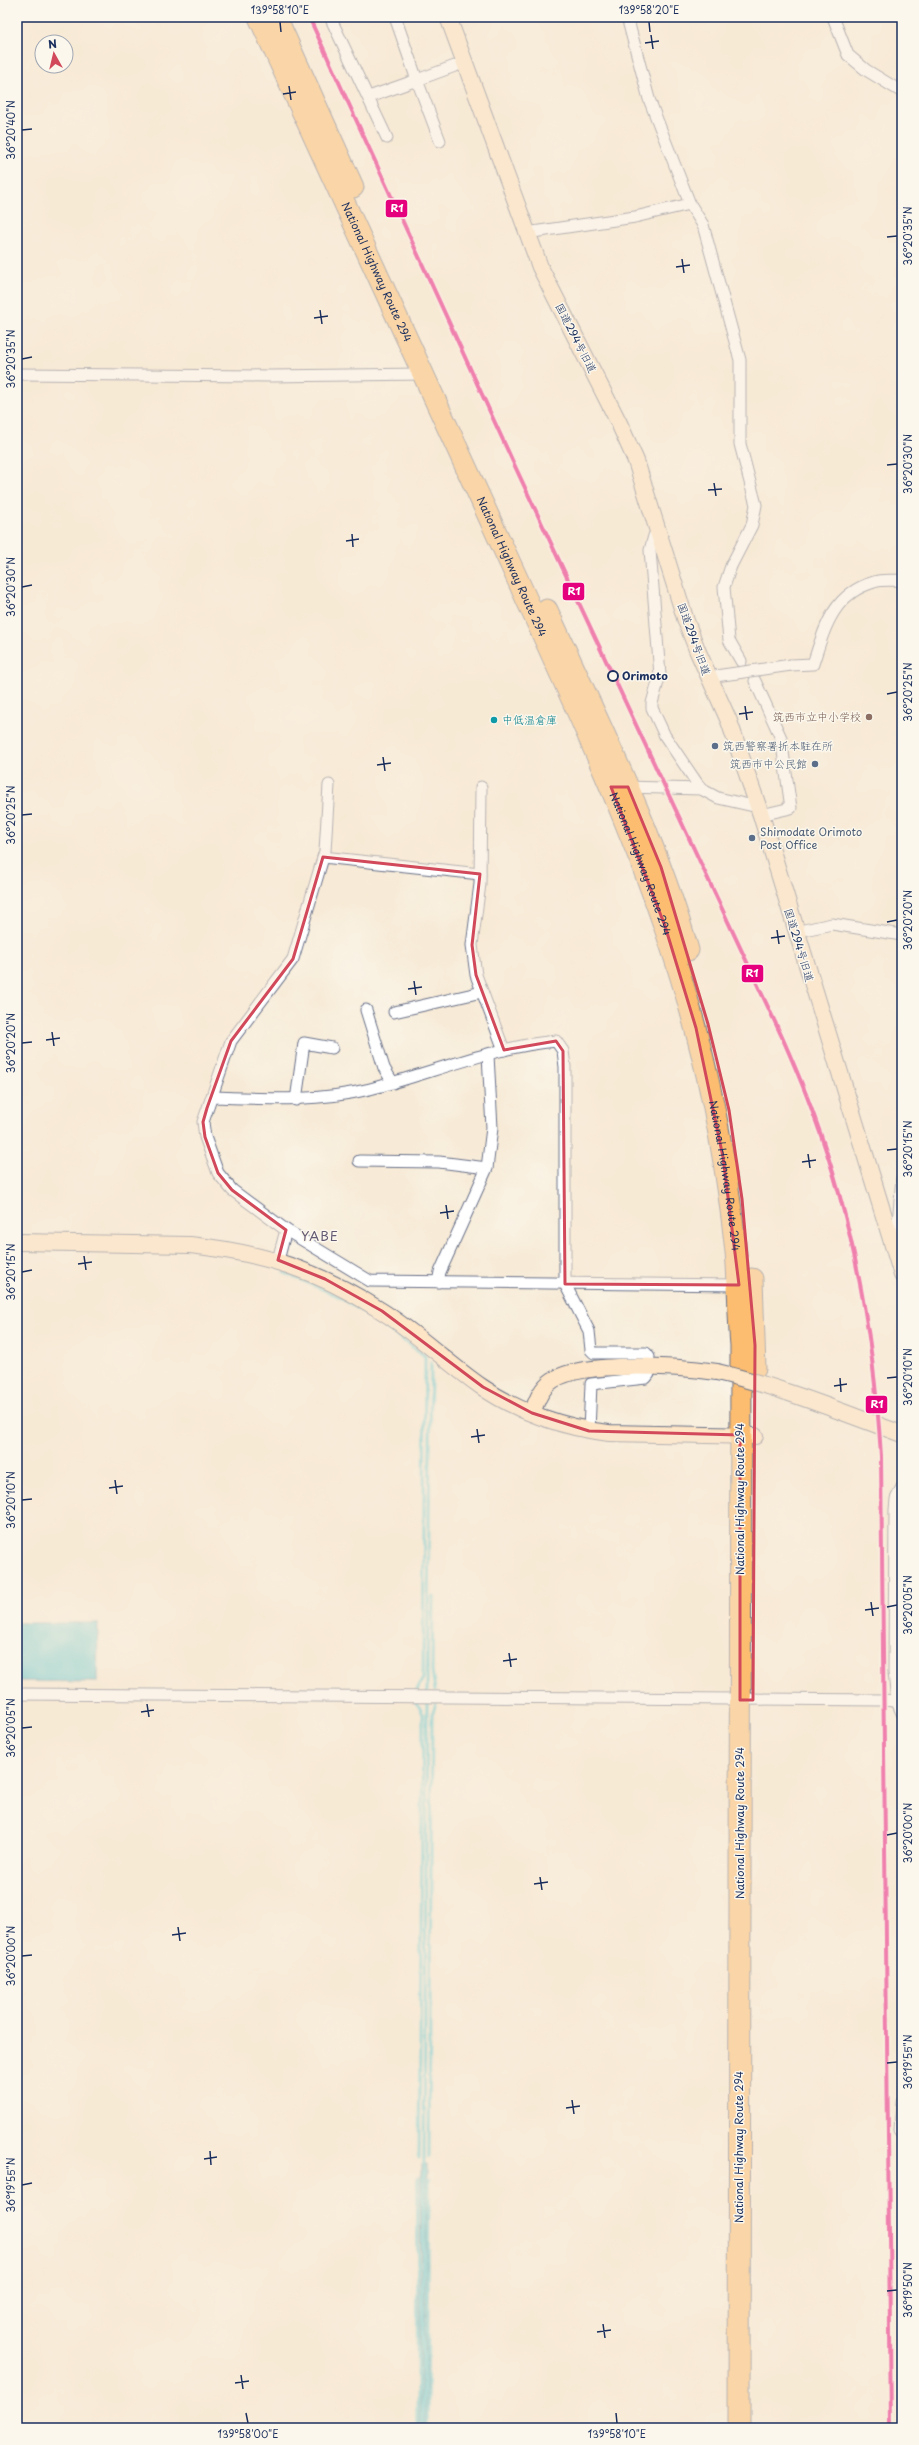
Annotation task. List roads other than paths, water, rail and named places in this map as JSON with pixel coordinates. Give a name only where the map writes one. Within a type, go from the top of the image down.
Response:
[{"type":"highway","name":"National Highway Route 294","points":[[259,17],[423,374],[620,787],[661,867],[680,922],[708,1024],[728,1110],[742,1198],[752,1285],[755,1345],[748,1436]]},
{"type":"highway","name":"National Highway Route 294","points":[[276,17],[620,787],[663,918],[696,1028],[723,1157],[739,1285],[748,1436],[747,1700],[739,2428]]},
{"type":"highway","name":"National Highway Route 294","points":[[747,1700],[751,2428]]},
{"type":"street","points":[[330,17],[387,138]]},
{"type":"street","points":[[395,17],[440,141]]},
{"type":"street","name":"国道294号旧道","points":[[448,17],[463,63],[540,267],[622,429],[644,485],[686,621],[708,677],[729,721],[759,811],[795,932],[902,1275]]},
{"type":"street","points":[[627,17],[649,99],[690,204],[703,225],[740,360],[740,444],[756,505],[752,525],[731,566],[724,587],[729,640],[741,661]]},
{"type":"street","points":[[833,17],[848,55],[866,70],[902,92]]},
{"type":"street","points":[[369,98],[463,63]]},
{"type":"street","points":[[526,233],[635,217],[690,204]]},
{"type":"street","points":[[17,374],[271,376],[423,374]]},
{"type":"street","points":[[658,531],[654,536],[650,550],[660,675],[652,708],[664,736],[701,789]]},
{"type":"street","points":[[708,677],[791,665],[813,664],[832,612],[849,593],[875,581],[902,580]]},
{"type":"street","points":[[620,787],[701,789],[718,798],[759,811],[791,808],[781,738],[755,681]]},
{"type":"street","points":[[329,785],[323,857],[293,959],[231,1041],[203,1122],[205,1138],[218,1173],[232,1190],[286,1230],[370,1281],[739,1285]]},
{"type":"street","points":[[481,787],[480,874],[472,945],[476,975],[504,1050]]},
{"type":"street","points":[[323,857],[480,874]]},
{"type":"street","points":[[795,932],[832,924],[901,932]]},
{"type":"street","points":[[394,1012],[482,992]]},
{"type":"street","points":[[366,1010],[384,1068],[393,1082]]},
{"type":"street","points":[[212,1097],[296,1100],[368,1090],[504,1050],[556,1041],[563,1051],[565,1067],[565,1284],[589,1331],[591,1350],[594,1353],[646,1353],[649,1357]]},
{"type":"street","points":[[296,1100],[304,1043],[332,1048]]},
{"type":"street","points":[[438,1282],[440,1272],[487,1168],[492,1128],[488,1055]]},
{"type":"street","points":[[359,1161],[439,1162],[487,1168]]},
{"type":"street","points":[[895,1254],[902,1178]]},
{"type":"street","points":[[278,1260],[286,1230]]},
{"type":"street","points":[[17,1242],[190,1245],[218,1248],[278,1260],[325,1279],[382,1310],[483,1388],[532,1413],[589,1431],[615,1434],[748,1436]]},
{"type":"street","points":[[532,1413],[543,1389],[553,1380],[569,1372],[584,1369],[669,1368],[717,1372],[785,1391],[902,1434]]},
{"type":"street","points":[[589,1431],[591,1384],[646,1378],[649,1374]]},
{"type":"street","points":[[902,1486],[896,1499],[895,1510],[894,1672],[902,1713]]},
{"type":"street","points":[[17,1694],[884,1700],[899,1702]]},
{"type":"street","points":[[902,2100],[900,2130],[902,2132]]},
{"type":"water","points":[[17,1623],[98,1623],[97,1682],[17,1681]]},
{"type":"water","points":[[421,2165],[427,2165],[425,2428],[419,2428]]},
{"type":"waterway","points":[[285,1273],[336,1295],[370,1316],[425,1356],[423,1678],[417,1690]]},
{"type":"waterway","points":[[427,1692],[431,1363]]},
{"type":"waterway","points":[[433,1597],[432,1671],[435,1690]]},
{"type":"waterway","points":[[424,2165],[427,1701]]},
{"type":"waterway","points":[[417,1703],[423,1714],[419,2158]]},
{"type":"waterway","points":[[429,2158],[432,1714],[436,1704]]},
{"type":"waterway","points":[[417,2428],[418,2178]]},
{"type":"waterway","points":[[427,2428],[429,2179]]},
{"type":"place","name":"Orimoto","points":[[613,676]]},
{"type":"place","name":"筑西市立中小学校","points":[[869,717]]},
{"type":"place","name":"中低温倉庫","points":[[494,720]]},
{"type":"place","name":"筑西警察署折本駐在所","points":[[715,746]]},
{"type":"place","name":"筑西市中公民館","points":[[815,764]]},
{"type":"place","name":"Shimodate Orimoto Post Office","points":[[752,838]]},
{"type":"district","name":"YABE","points":[[320,1236]]}]
